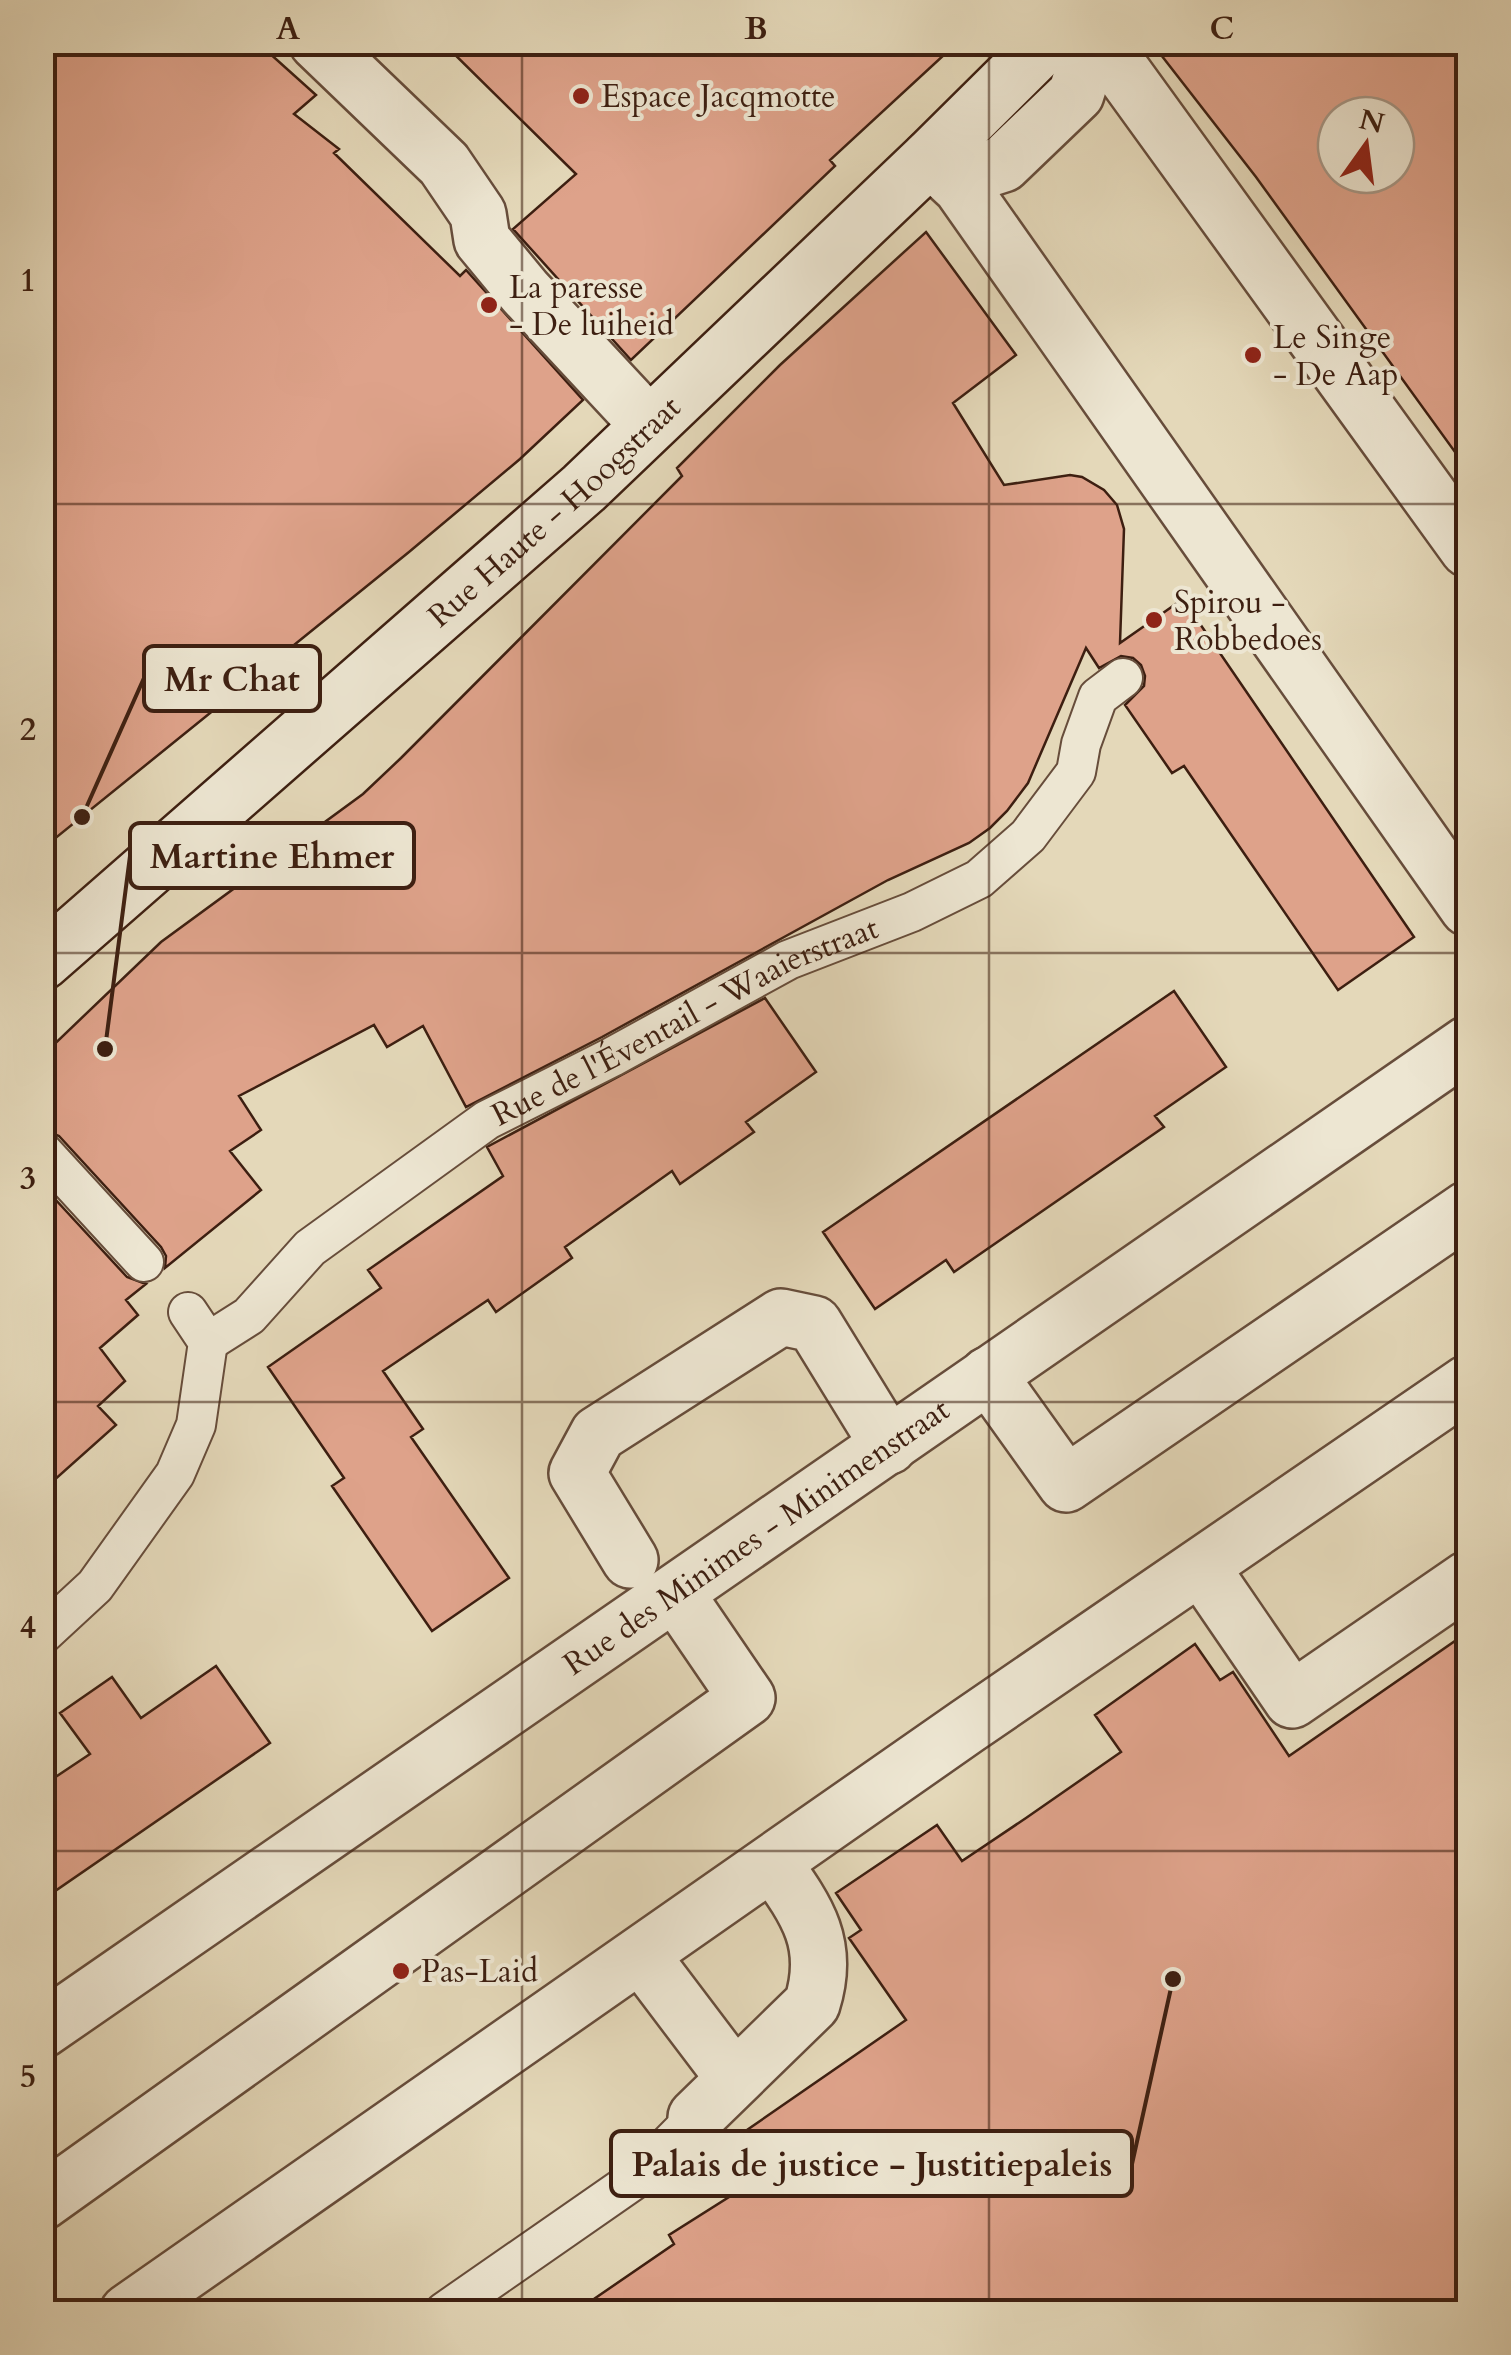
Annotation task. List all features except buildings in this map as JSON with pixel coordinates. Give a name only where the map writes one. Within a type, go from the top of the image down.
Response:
[{"type":"street","points":[[317,42],[444,164],[478,214],[482,240],[648,424]]},
{"type":"street","points":[[1079,48],[1468,550]]},
{"type":"street","name":"Rue Haute - Hoogstraat","points":[[42,962],[584,488],[648,424],[953,166],[1079,48]]},
{"type":"street","points":[[953,166],[961,188],[1468,908]]},
{"type":"street","name":"Rue des Minimes - Minimenstraat","points":[[42,2030],[1468,1044]]},
{"type":"street","points":[[988,1375],[1066,1484],[1468,1209]]},
{"type":"street","points":[[630,1560],[577,1474],[598,1434],[782,1317],[814,1324],[889,1446]]},
{"type":"street","points":[[128,2312],[1468,1384]]},
{"type":"street","points":[[1201,1567],[1292,1700],[1468,1579]]},
{"type":"street","points":[[42,2202],[746,1698],[676,1594]]},
{"type":"street","points":[[696,2117],[812,2004],[820,1961],[806,1910],[773,1864]]},
{"type":"street","points":[[641,1956],[734,2078]]},
{"type":"lane","name":"Rue de l'Éventail - Waaierstraat","points":[[42,1635],[96,1586],[175,1474],[196,1425],[198,1327],[249,1316],[310,1248],[487,1120],[660,1032],[788,960],[912,912],[980,879],[1028,836],[1076,772],[1098,696],[1123,678]]},
{"type":"lane","points":[[42,1151],[144,1262]]},
{"type":"lane","points":[[444,2312],[634,2180],[696,2117]]},
{"type":"place","name":"Espace Jacqmotte","points":[[581,96]]},
{"type":"place","name":"La paresse - De luiheid","points":[[489,305]]},
{"type":"place","name":"Le Singe - De Aap","points":[[1253,355]]},
{"type":"place","name":"Spirou - Robbedoes","points":[[1154,620]]},
{"type":"place","name":"Mr Chat","points":[[82,817]]},
{"type":"place","name":"Martine Ehmer","points":[[105,1049]]},
{"type":"place","name":"Pas-Laid","points":[[401,1971]]},
{"type":"place","name":"Palais de justice - Justitiepaleis","points":[[1173,1979]]}]
